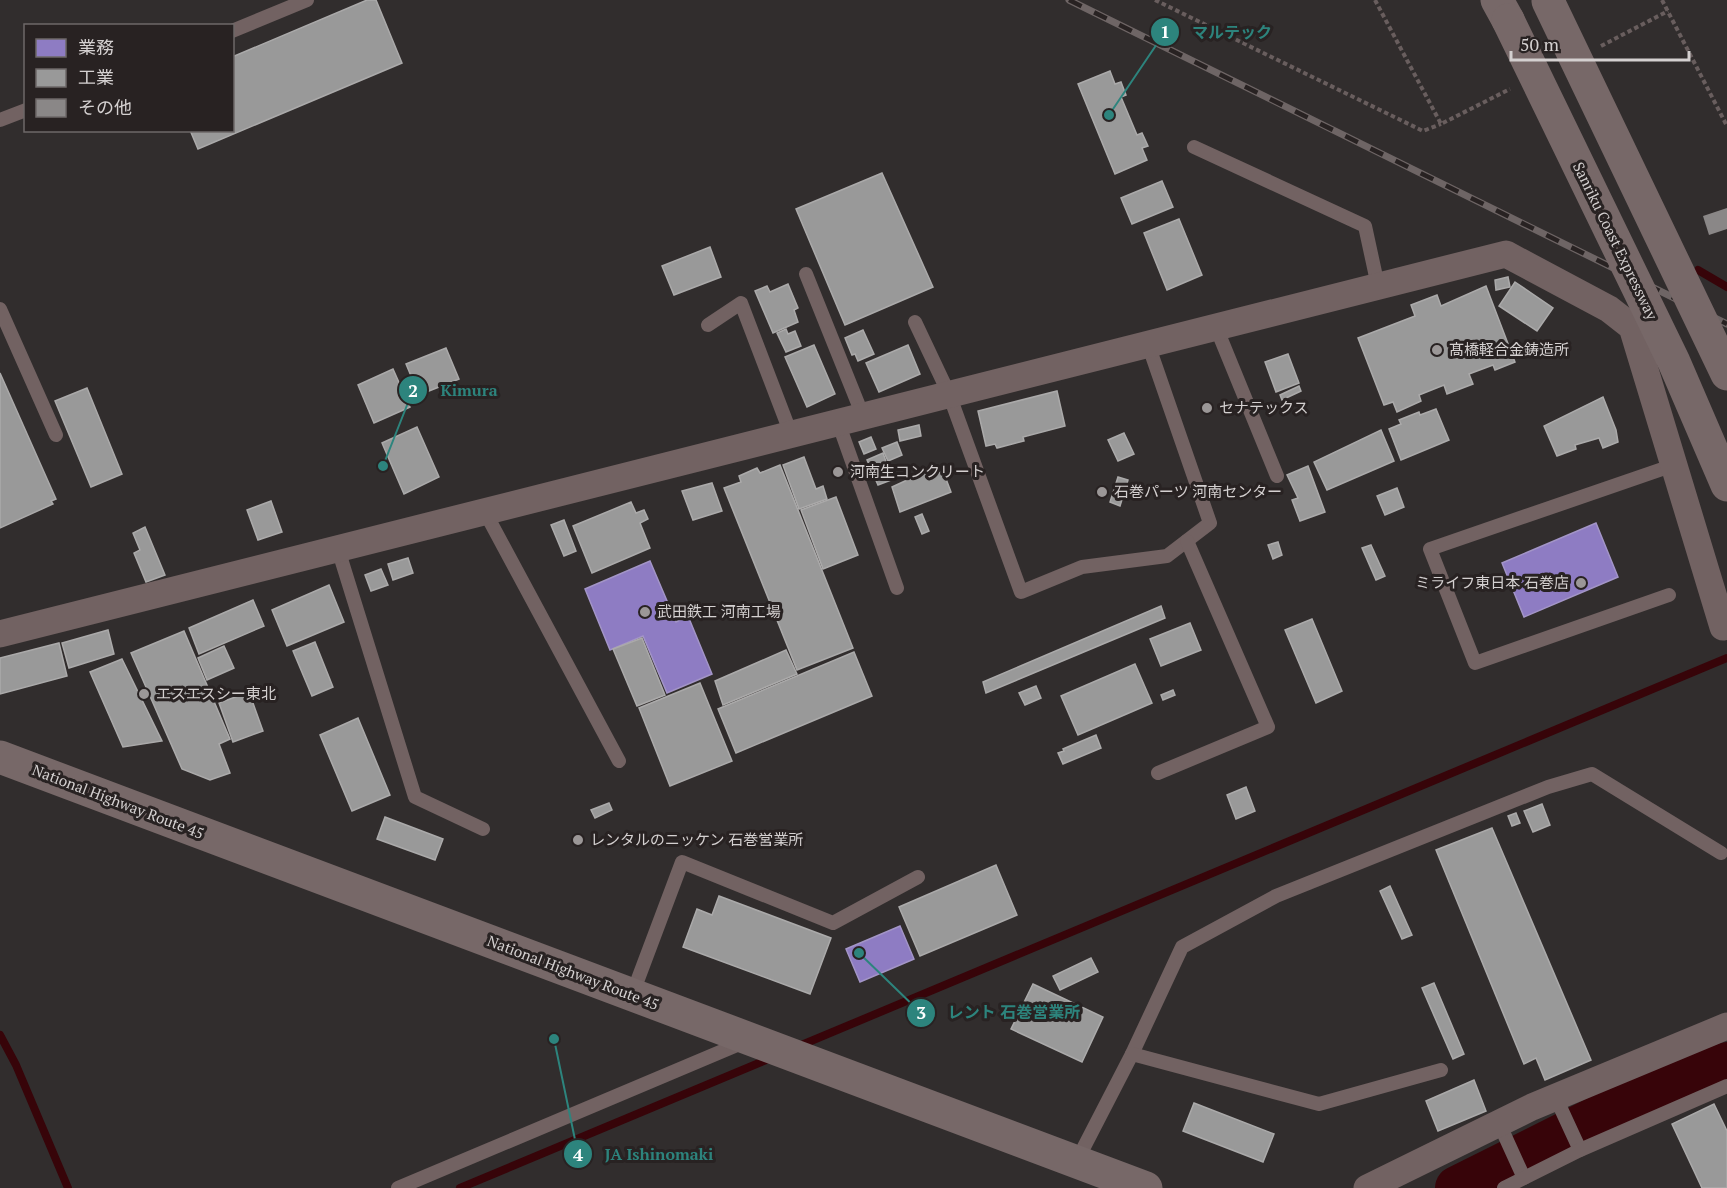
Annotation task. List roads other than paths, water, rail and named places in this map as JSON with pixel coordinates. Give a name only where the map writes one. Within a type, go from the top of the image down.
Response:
[{"type":"highway","points":[[1548,0],[1727,374]]},
{"type":"highway","name":"Sanriku Coast Expressway","points":[[1503,10],[1674,362],[1727,485]]},
{"type":"highway","name":"National Highway Route 45","points":[[0,758],[1146,1188]]},
{"type":"street","points":[[0,634],[1506,254],[1609,309],[1632,327],[1725,632]]},
{"type":"street","points":[[1367,1188],[1556,1098],[1727,1026]]},
{"type":"lane","points":[[234,30],[307,0]]},
{"type":"lane","points":[[0,120],[24,111]]},
{"type":"lane","points":[[1194,147],[1365,226],[1378,286]]},
{"type":"lane","points":[[806,274],[850,419],[897,588]]},
{"type":"lane","points":[[708,325],[741,303],[791,434]]},
{"type":"lane","points":[[0,309],[56,435]]},
{"type":"lane","points":[[915,322],[950,394],[1021,592],[1082,567],[1167,556],[1210,523],[1148,344]]},
{"type":"lane","points":[[1216,327],[1277,476]]},
{"type":"lane","points":[[1669,595],[1474,663],[1430,549],[1674,465]]},
{"type":"lane","points":[[485,512],[619,761]]},
{"type":"lane","points":[[1158,773],[1268,727],[1187,541]]},
{"type":"lane","points":[[338,549],[415,797],[483,829]]},
{"type":"lane","points":[[1079,1163],[1084,1146],[1132,1054],[1182,947],[1276,896],[1548,787],[1592,774],[1721,853]]},
{"type":"lane","points":[[632,995],[682,862],[833,923],[918,877]]},
{"type":"lane","points":[[398,1188],[758,1042]]},
{"type":"lane","points":[[1132,1054],[1319,1104],[1441,1070]]},
{"type":"lane","points":[[1504,1188],[1580,1150],[1727,1086]]},
{"type":"lane","points":[[1556,1098],[1580,1150]]},
{"type":"lane","points":[[1500,1124],[1524,1178]]},
{"type":"waterway","points":[[1698,270],[1727,287]]},
{"type":"waterway","points":[[799,1046],[1727,658]]},
{"type":"waterway","points":[[0,1035],[16,1065],[68,1188]]},
{"type":"waterway","points":[[460,1188],[771,1058]]},
{"type":"waterway","points":[[1457,1188],[1627,1103],[1727,1064]]},
{"type":"railway","points":[[1069,0],[1727,324]]},
{"type":"place","name":"マルテック","points":[[1109,115]]},
{"type":"place","name":"髙橋軽合金鋳造所","points":[[1437,350]]},
{"type":"place","name":"セナテックス","points":[[1207,408]]},
{"type":"place","name":"Kimura","points":[[383,466]]},
{"type":"place","name":"河南生コンクリート","points":[[838,472]]},
{"type":"place","name":"石巻パーツ 河南センター","points":[[1102,492]]},
{"type":"place","name":"ミライフ東日本 石巻店","points":[[1581,583]]},
{"type":"place","name":"武田鉄工 河南工場","points":[[645,612]]},
{"type":"place","name":"エスエスシー東北","points":[[144,694]]},
{"type":"place","name":"レンタルのニッケン 石巻営業所","points":[[578,840]]},
{"type":"place","name":"レント 石巻営業所","points":[[859,953]]},
{"type":"place","name":"JA Ishinomaki","points":[[554,1039]]}]
